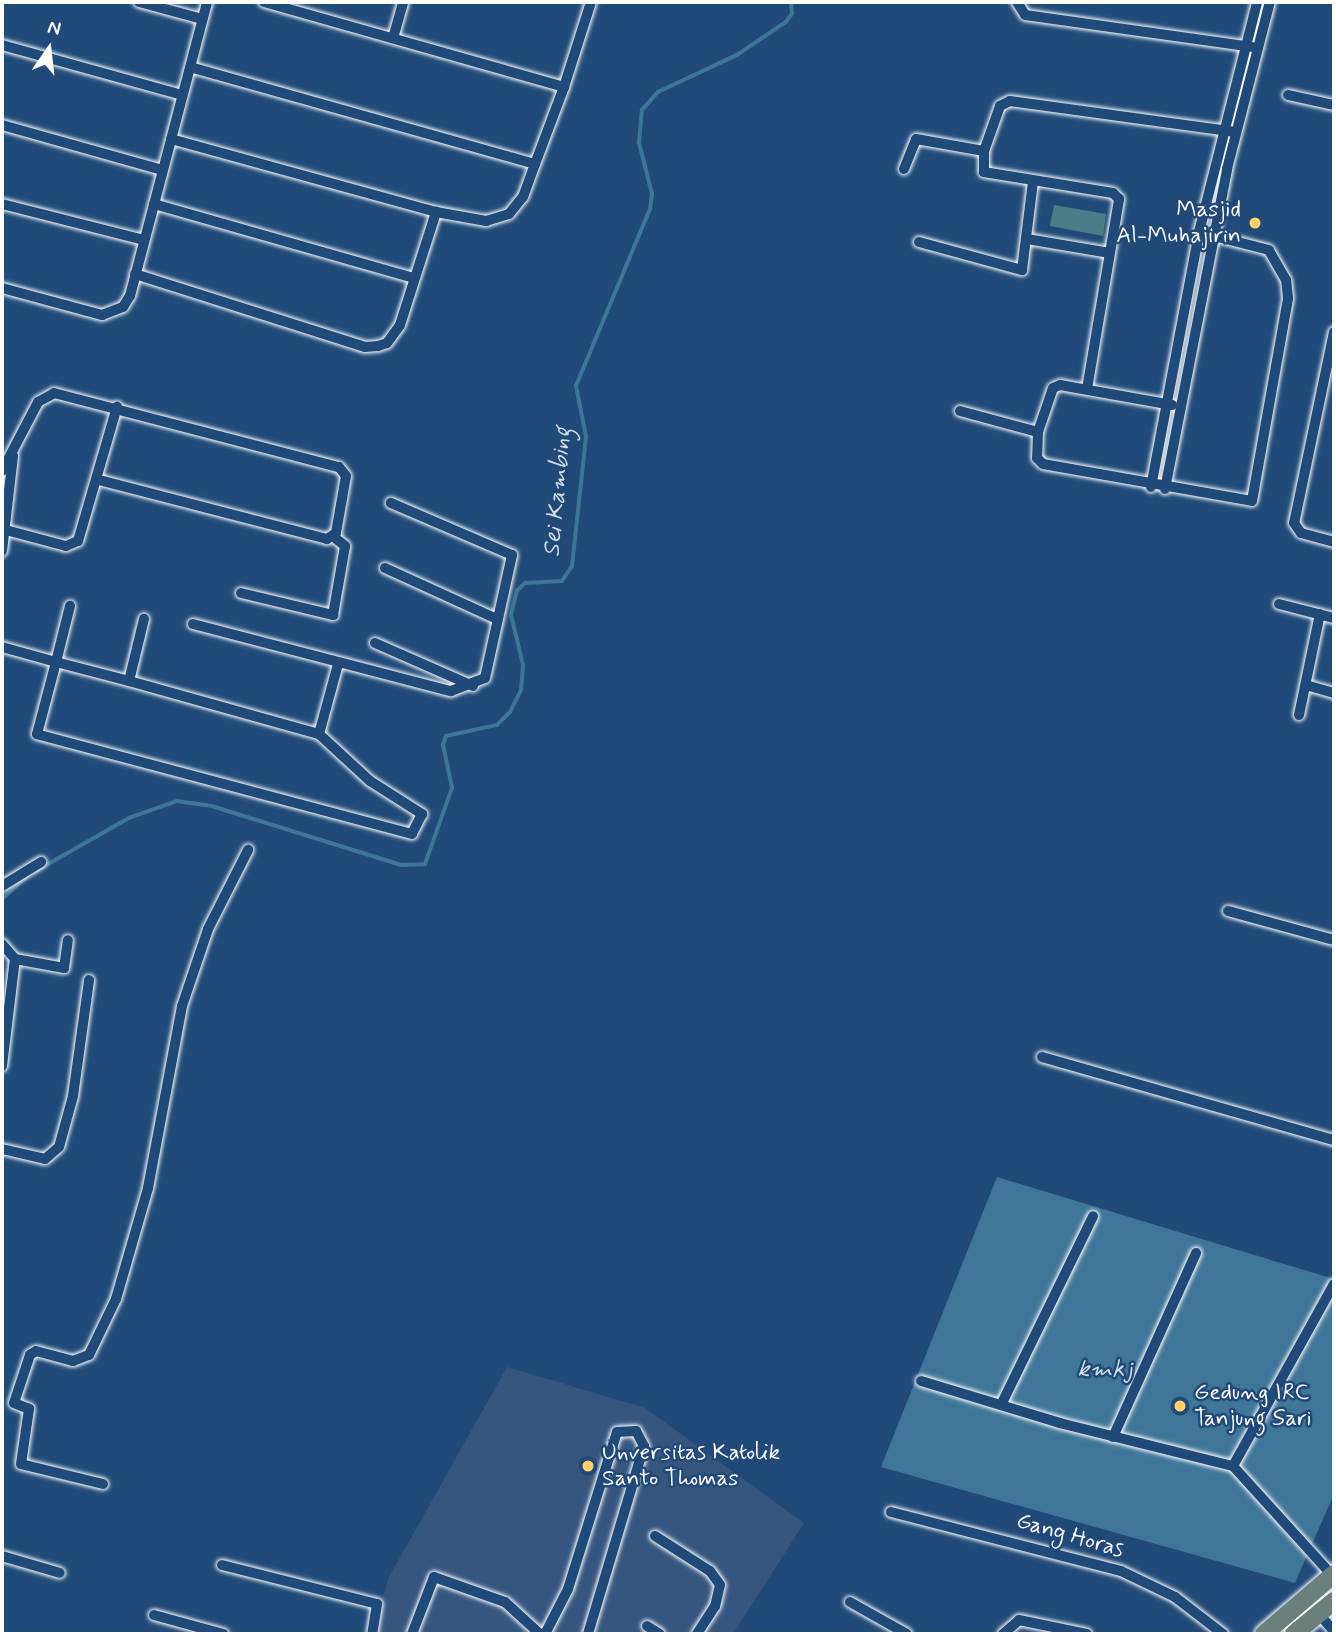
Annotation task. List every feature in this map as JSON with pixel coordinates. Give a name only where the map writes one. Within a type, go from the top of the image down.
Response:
[{"type":"main road","points":[[1264,1634],[1333,1574]]},
{"type":"main road","points":[[1294,1634],[1334,1601]]},
{"type":"street","points":[[139,2],[202,19]]},
{"type":"street","points":[[2,288],[108,315],[123,307],[135,274],[207,2]]},
{"type":"street","points":[[264,2],[564,87]]},
{"type":"street","points":[[393,38],[403,2]]},
{"type":"street","points":[[171,139],[436,212],[486,221],[509,214],[523,197],[564,87],[591,2]]},
{"type":"street","points":[[1017,2],[1025,15],[1259,48]]},
{"type":"street","points":[[1151,486],[1199,232],[1257,2]]},
{"type":"street","points":[[1165,489],[1213,235],[1236,132],[1270,2]]},
{"type":"street","points":[[2,45],[182,95]]},
{"type":"street","points":[[190,67],[535,164]]},
{"type":"street","points":[[1288,95],[1334,105]]},
{"type":"street","points":[[1087,389],[1119,202],[1116,195],[984,172],[984,151],[1000,106],[1010,100],[1236,132]]},
{"type":"street","points":[[2,125],[162,170]]},
{"type":"street","points":[[904,169],[916,139],[984,151]]},
{"type":"street","points":[[919,242],[1016,271],[1024,266],[1033,182]]},
{"type":"street","points":[[2,204],[144,240]]},
{"type":"street","points":[[154,204],[414,278]]},
{"type":"street","points":[[135,274],[365,347],[378,346],[393,336],[436,212]]},
{"type":"street","points":[[1182,407],[1060,384],[1053,388],[1038,432],[1037,458],[1043,464],[1243,503],[1255,495],[1288,298],[1286,280],[1269,250],[1199,232]]},
{"type":"street","points":[[1027,239],[1110,253]]},
{"type":"street","points":[[1334,332],[1295,528],[1334,542]]},
{"type":"street","points":[[2,471],[38,402],[47,394],[63,393],[342,468],[345,480],[334,537]]},
{"type":"street","points":[[4,530],[72,545],[81,537],[99,480],[117,407]]},
{"type":"street","points":[[960,411],[1038,432]]},
{"type":"street","points":[[2,551],[14,452]]},
{"type":"street","points":[[99,480],[320,538],[334,537],[345,546],[333,615],[242,593]]},
{"type":"street","points":[[193,624],[338,664],[451,691],[473,685],[485,678],[512,555],[391,503]]},
{"type":"street","points":[[384,568],[497,619]]},
{"type":"street","points":[[1279,604],[1334,618]]},
{"type":"street","points":[[2,647],[56,662],[129,681],[318,734],[370,780],[422,814],[412,834],[37,734],[56,662],[71,606]]},
{"type":"street","points":[[1299,715],[1320,614]]},
{"type":"street","points":[[129,681],[144,619]]},
{"type":"street","points":[[375,643],[473,685]]},
{"type":"street","points":[[318,734],[338,664]]},
{"type":"street","points":[[1306,685],[1334,693]]},
{"type":"street","points":[[14,1403],[30,1355],[36,1351],[74,1361],[89,1355],[116,1299],[148,1188],[182,1006],[208,929],[248,850]]},
{"type":"street","points":[[2,886],[41,862]]},
{"type":"street","points":[[1228,911],[1334,940]]},
{"type":"street","points":[[2,944],[15,959],[64,968],[68,940]]},
{"type":"street","points":[[2,1066],[15,959]]},
{"type":"street","points":[[2,1149],[45,1158],[60,1147],[73,1096],[89,980]]},
{"type":"street","points":[[1042,1057],[1334,1140]]},
{"type":"street","points":[[1001,1405],[1093,1216]]},
{"type":"street","points":[[1113,1437],[1196,1253]]},
{"type":"street","points":[[1233,1466],[1334,1284]]},
{"type":"street","points":[[921,1381],[1113,1437],[1233,1466],[1333,1574]]},
{"type":"street","points":[[2,1399],[29,1409],[21,1464],[103,1484]]},
{"type":"street","points":[[412,1634],[434,1577],[505,1601],[542,1634],[568,1589],[617,1432],[636,1431],[644,1446],[588,1634]]},
{"type":"street","name":"Gang Horas","points":[[891,1512],[1121,1571],[1175,1597],[1223,1634]]},
{"type":"street","points":[[655,1536],[710,1571],[720,1585],[715,1606],[697,1634]]},
{"type":"street","points":[[2,1556],[60,1573]]},
{"type":"street","points":[[222,1565],[377,1604],[372,1634]]},
{"type":"street","points":[[850,1602],[907,1634]]},
{"type":"street","points":[[1318,1614],[1334,1631]]},
{"type":"street","points":[[154,1615],[223,1634]]},
{"type":"street","points":[[1003,1634],[1019,1620],[1087,1634]]},
{"type":"street","points":[[647,1626],[660,1634]]},
{"type":"shaded area","name":"Unversitas Katolik Santo Thomas","points":[[507,1367],[645,1408],[804,1523],[733,1634],[371,1634],[389,1577]]},
{"type":"green space","points":[[1054,205],[1106,214],[1103,236],[1050,226]]},
{"type":"water","name":"kmkj","points":[[997,1177],[1334,1279],[1334,1494],[1295,1583],[881,1467]]},
{"type":"waterway","name":"Sei Kambing","points":[[36,871],[129,818],[177,801],[212,806],[401,865],[425,864],[452,788],[443,745],[446,736],[497,725],[510,712],[521,690],[523,665],[511,615],[517,591],[525,583],[562,581],[572,566],[586,437],[576,386],[650,209],[652,194],[639,143],[642,110],[658,92],[737,55],[786,22],[792,14],[791,2]]},
{"type":"waterway","name":"Sei Kambing","points":[[2,899],[29,875]]},
{"type":"place","name":"Masjid Al-Muhajirin","points":[[1255,223]]},
{"type":"place","name":"Gedung IRC Tanjung Sari","points":[[1180,1406]]},
{"type":"place","name":"Unversitas Katolik Santo Thomas","points":[[588,1466]]}]
